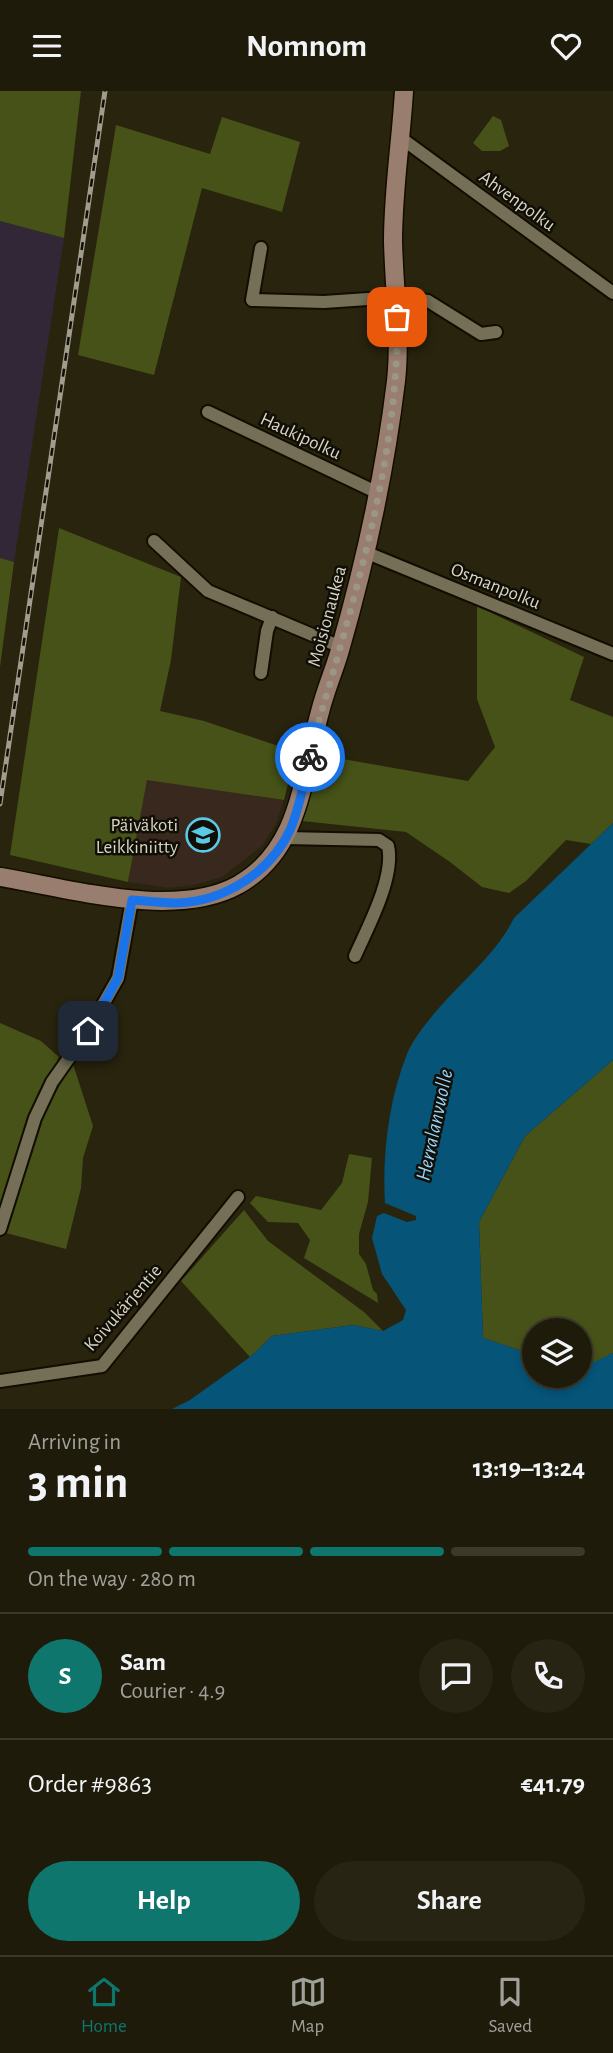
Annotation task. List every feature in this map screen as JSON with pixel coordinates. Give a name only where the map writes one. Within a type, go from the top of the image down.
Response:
[{"type":"street","name":"Moisionaukea","points":[[0,877],[132,900],[178,903],[212,897],[255,875],[286,838],[299,804],[320,711],[341,647],[365,552],[378,493],[396,381],[394,211],[404,91]]},
{"type":"street","name":"Ahvenpolku","points":[[401,138],[613,293]]},
{"type":"street","points":[[261,248],[251,300],[324,302],[397,297],[428,301],[481,334],[496,332]]},
{"type":"street","name":"Haukipolku","points":[[208,412],[378,493]]},
{"type":"street","points":[[154,541],[208,591],[341,647]]},
{"type":"street","name":"Osmanpolku","points":[[365,552],[613,654]]},
{"type":"street","points":[[261,673],[267,631],[272,617]]},
{"type":"street","points":[[286,838],[379,840],[387,846],[387,870],[376,906],[355,956]]},
{"type":"street","points":[[0,1229],[35,1118],[52,1083],[88,1031],[118,978],[132,900]]},
{"type":"street","name":"Koivukärjentie","points":[[0,1381],[102,1366],[239,1197]]},
{"type":"shaded area","points":[[0,221],[64,238],[14,562],[0,558]]},
{"type":"shaded area","name":"Päiväkoti Leikkiniitty","points":[[147,779],[284,800],[276,824],[262,846],[222,877],[194,885],[169,888],[128,882]]},
{"type":"green space","points":[[0,91],[81,91],[64,238],[0,221]]},
{"type":"green space","points":[[493,116],[501,120],[509,146],[500,151],[482,151],[473,143]]},
{"type":"green space","points":[[222,117],[300,142],[282,212],[202,188],[154,375],[78,355],[116,125],[210,154]]},
{"type":"green space","points":[[59,528],[181,577],[171,660],[160,711],[204,721],[296,752],[284,800],[147,780],[128,882],[10,855]]},
{"type":"green space","points":[[0,558],[14,562],[0,667]]},
{"type":"green space","points":[[477,606],[584,657],[570,700],[613,717],[613,823],[591,844],[566,840],[526,881],[509,893],[482,887],[406,832],[302,821],[320,755],[468,781],[495,747],[477,699]]},
{"type":"green space","points":[[0,1023],[41,1041],[59,1057],[23,1134],[0,1212]]},
{"type":"green space","points":[[613,1060],[613,1353],[592,1364],[592,1318],[522,1318],[522,1351],[483,1338],[479,1222],[525,1136]]},
{"type":"green space","points":[[73,1064],[93,1126],[83,1158],[81,1188],[66,1249],[6,1233],[47,1106]]},
{"type":"green space","points":[[349,1154],[372,1158],[368,1202],[359,1234],[359,1254],[366,1264],[378,1303],[304,1258],[310,1240],[298,1223],[268,1222],[250,1203],[256,1196],[321,1210],[342,1183]]},
{"type":"green space","points":[[244,1210],[268,1241],[364,1312],[383,1331],[353,1325],[272,1336],[250,1357],[181,1281]]},
{"type":"water","name":"Herralanvuolle","points":[[613,823],[613,1060],[525,1136],[479,1222],[483,1338],[522,1351],[522,1388],[592,1388],[592,1363],[613,1353],[613,1409],[172,1409],[190,1400],[250,1357],[272,1336],[353,1325],[383,1331],[403,1320],[406,1310],[382,1274],[372,1238],[377,1216],[384,1213],[407,1222],[416,1220],[416,1216],[385,1203],[388,1127],[396,1089],[413,1042],[448,998],[489,955],[514,918]]},
{"type":"railway","points":[[0,804],[105,91]]},
{"type":"way so far","points":[[310,757],[320,711],[341,647],[378,493],[396,381],[397,317]]},
{"type":"place","name":"Päiväkoti Leikkiniitty","points":[[203,835]]},
{"type":"route","points":[[88,1031],[118,978],[132,900],[178,903],[212,897],[255,875],[272,857],[291,828],[310,757]]}]
